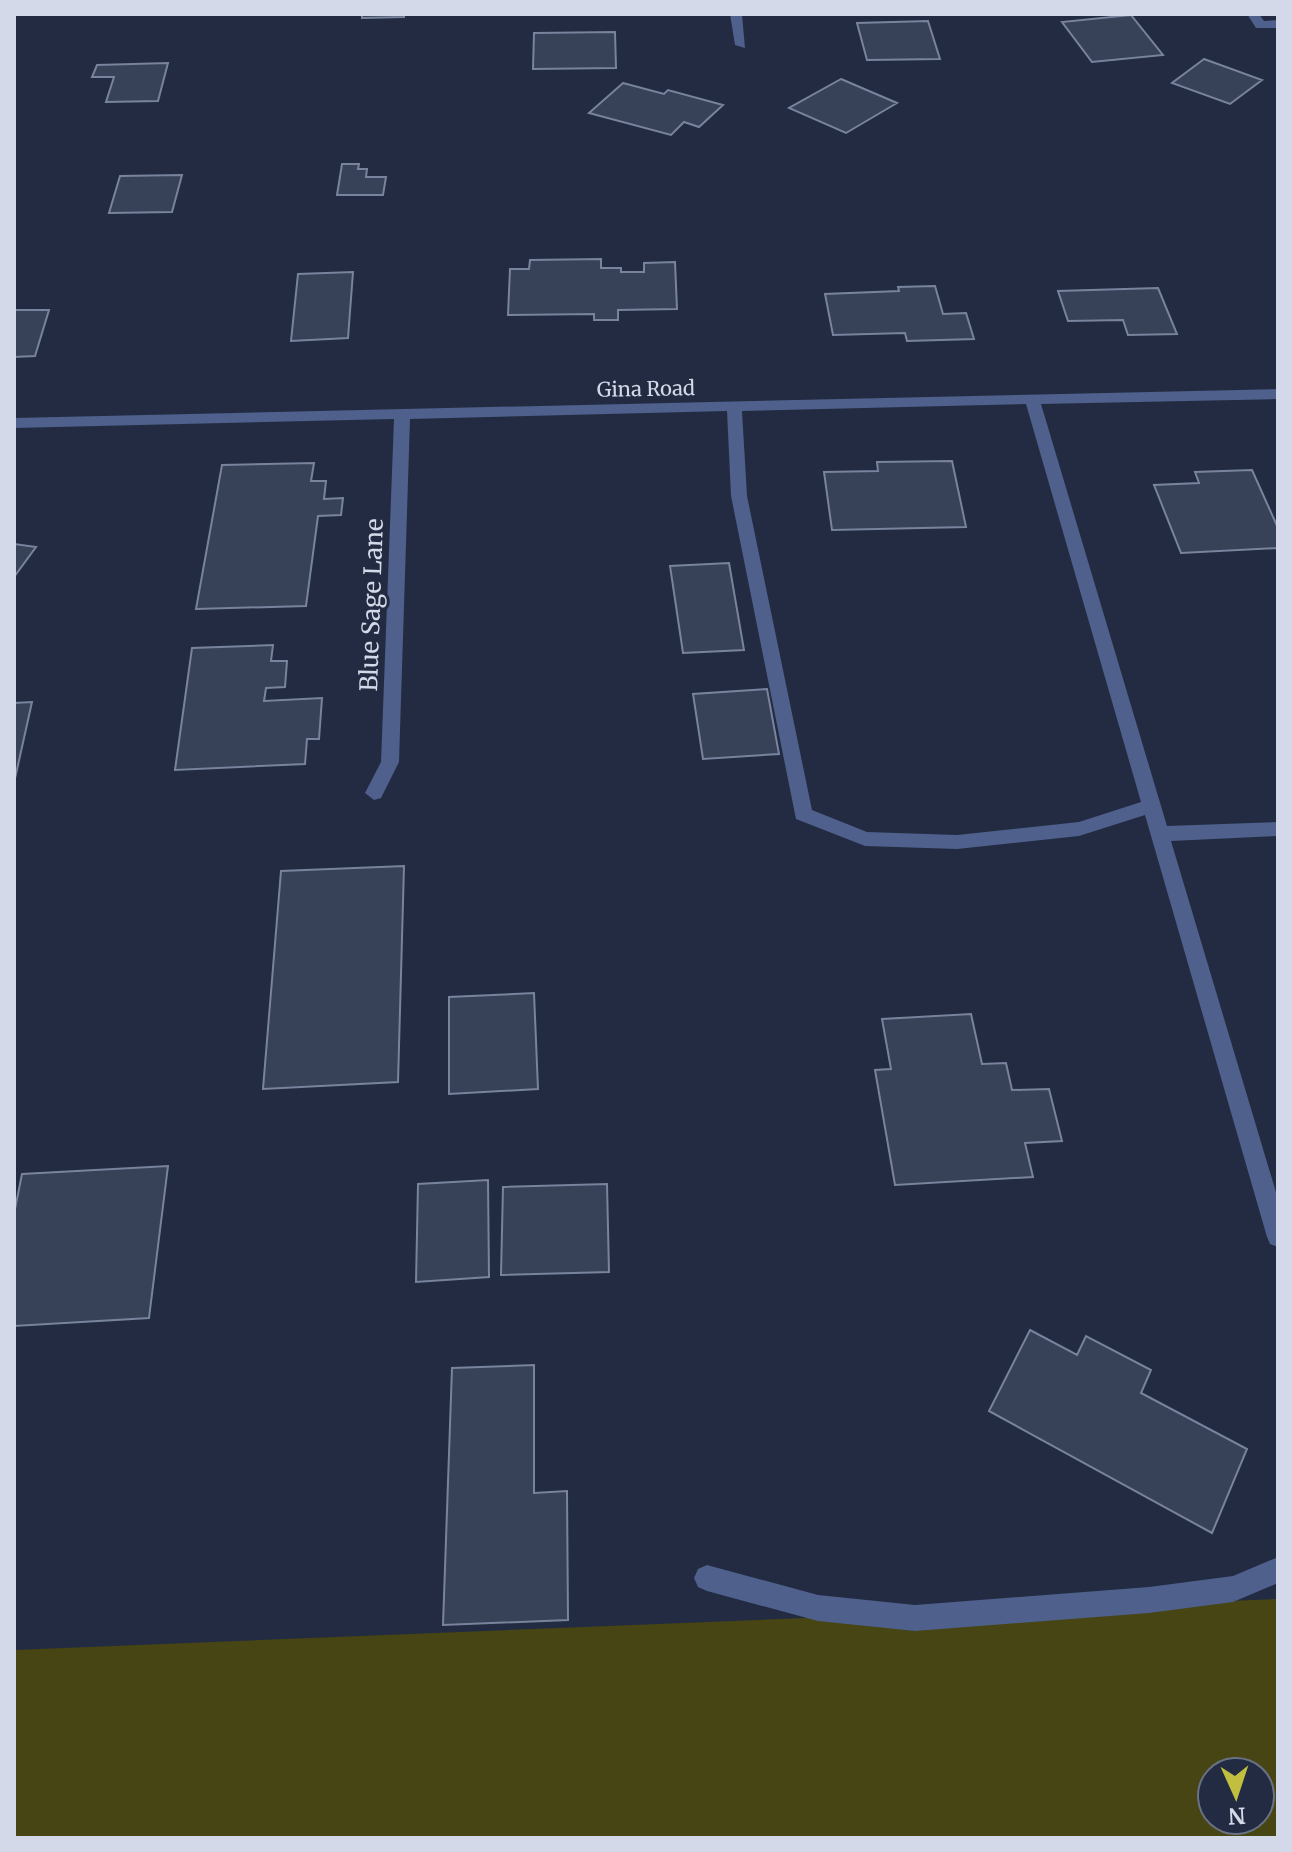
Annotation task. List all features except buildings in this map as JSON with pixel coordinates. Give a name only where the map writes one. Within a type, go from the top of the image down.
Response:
[{"type":"street","points":[[736,14],[741,45]]},
{"type":"street","points":[[1253,14],[1260,25],[1278,24]]},
{"type":"street","name":"Gina Road","points":[[14,423],[1278,394]]},
{"type":"street","points":[[1032,400],[1149,807],[1278,1237]]},
{"type":"street","points":[[734,407],[739,496],[803,814],[865,839],[957,842],[1079,829],[1149,807]]},
{"type":"street","name":"Blue Sage Lane","points":[[374,793],[390,762],[402,414]]},
{"type":"street","points":[[1157,834],[1278,829]]},
{"type":"street","points":[[707,1578],[818,1608],[915,1618],[1149,1600],[1233,1589],[1278,1570]]},
{"type":"shaded area","points":[[1278,1599],[1278,1838],[14,1838],[14,1650]]}]
